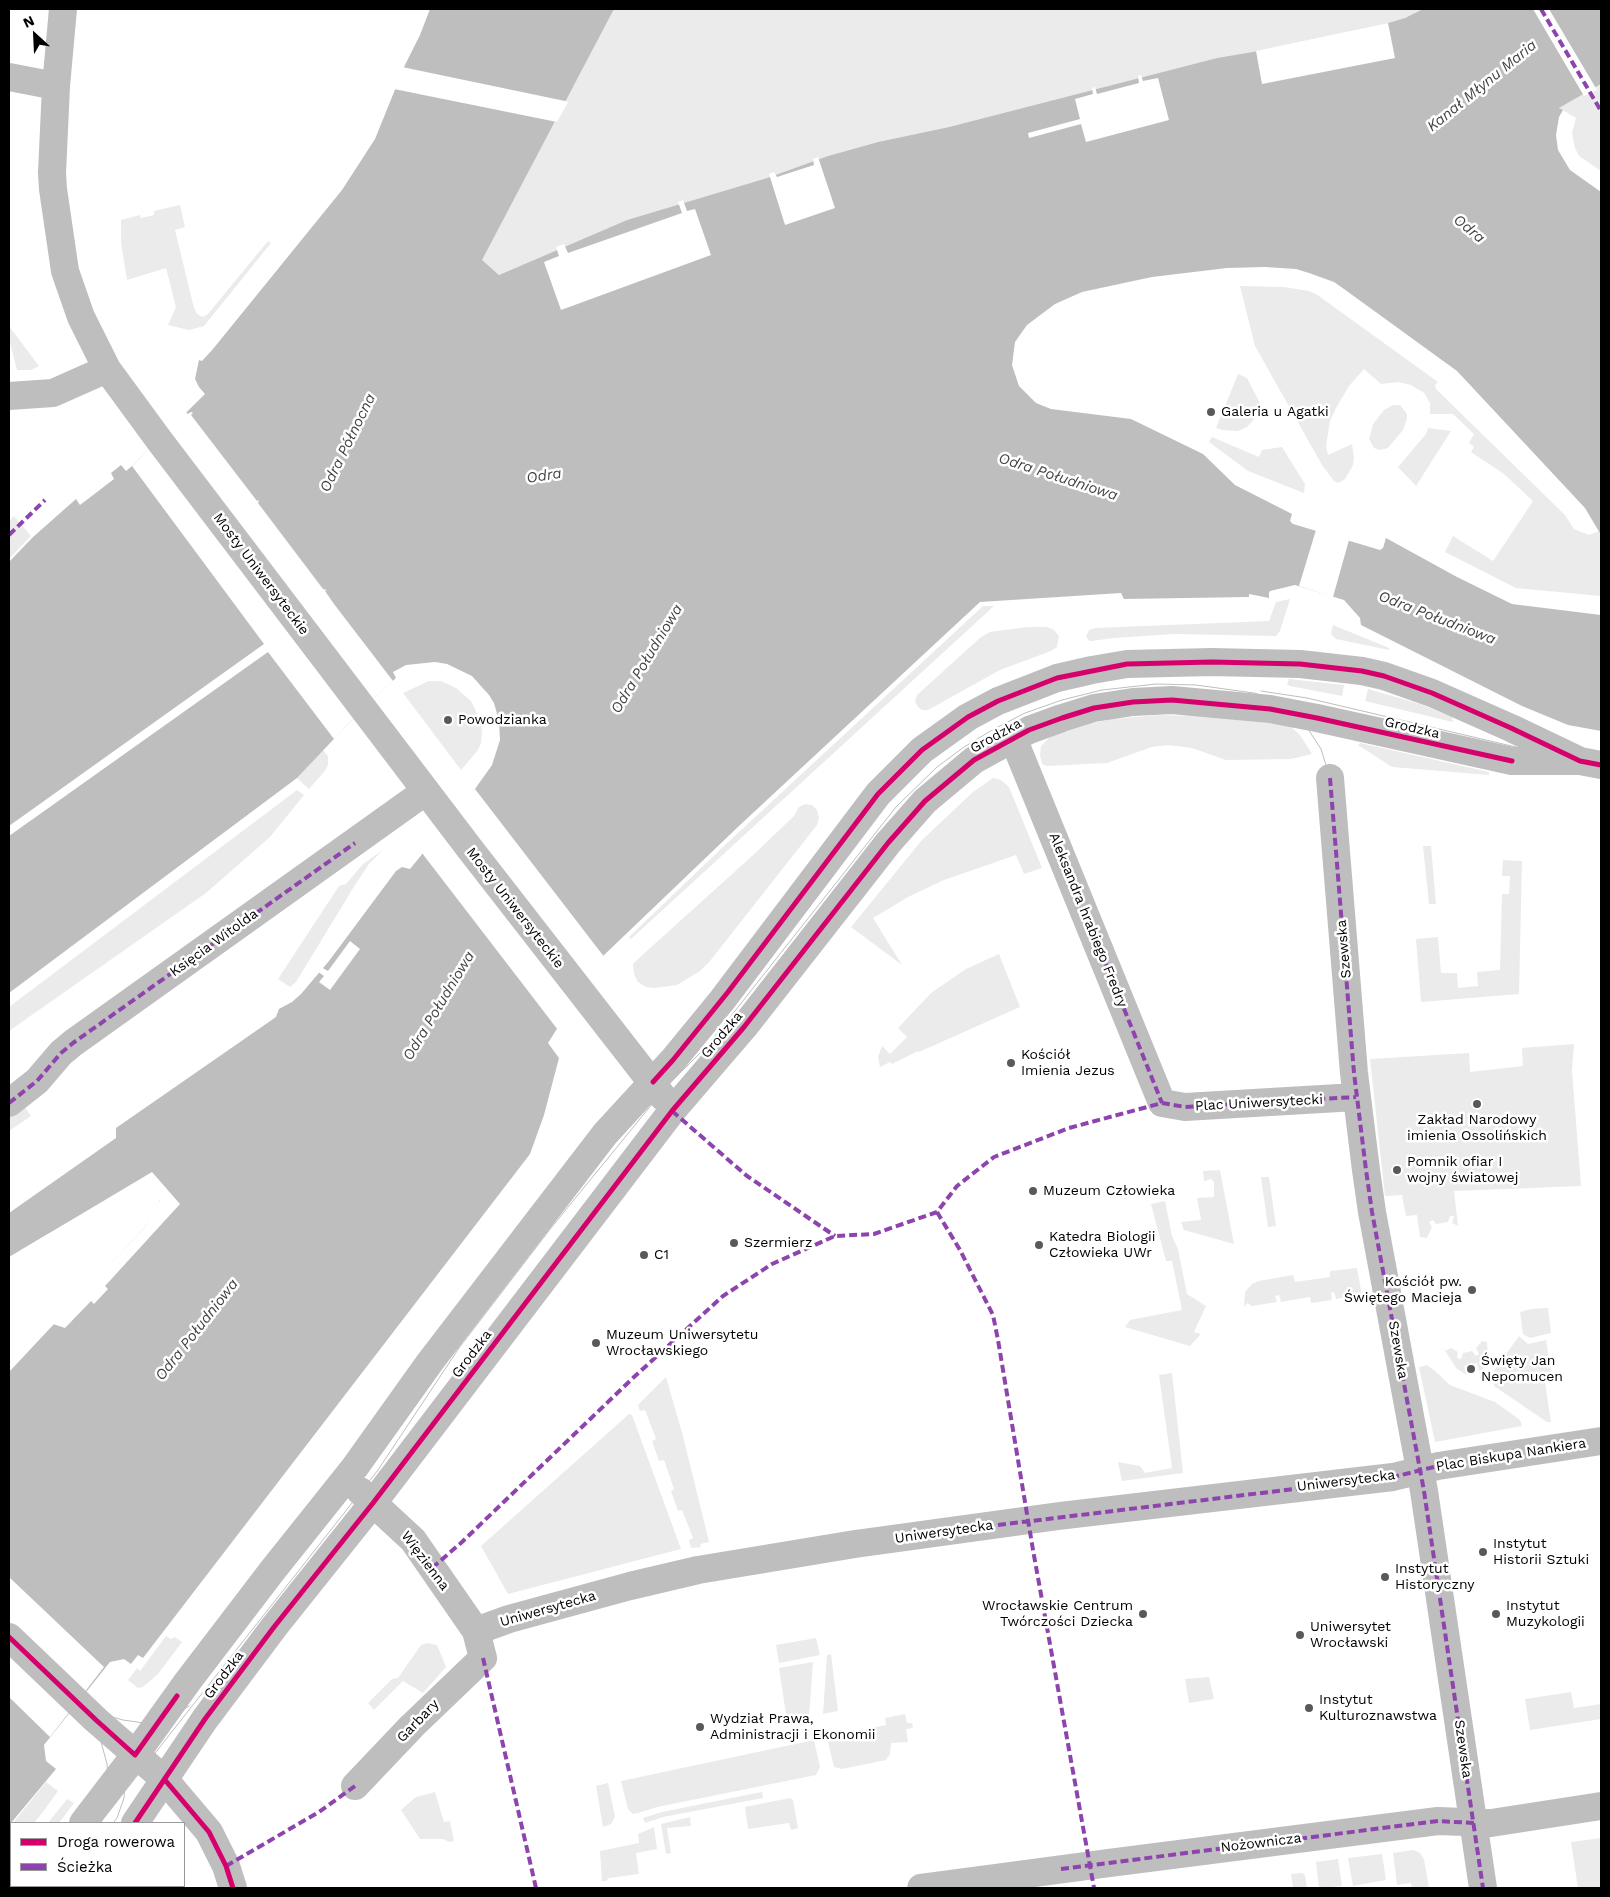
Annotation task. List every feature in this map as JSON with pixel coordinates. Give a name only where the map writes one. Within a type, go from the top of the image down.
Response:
[{"type":"street","name":"Mosty Uniwersyteckie","points":[[63,9],[56,86],[52,173],[65,271],[80,317],[107,369],[582,996],[624,1050],[653,1082],[672,1111]]},
{"type":"street","points":[[9,77],[56,86]]},
{"type":"street","points":[[9,396],[53,393],[107,369]]},
{"type":"street","name":"Grodzka","points":[[84,1822],[136,1755],[204,1659],[347,1478],[430,1362],[605,1134],[673,1060],[723,999],[878,794],[922,750],[968,717],[998,701],[1056,678],[1127,664],[1212,662],[1300,664],[1362,671],[1384,676],[1432,693],[1591,763]]},
{"type":"street","name":"Grodzka","points":[[136,1822],[222,1696],[274,1627],[372,1503],[672,1111],[744,1027],[888,842],[919,808],[974,760],[1013,738],[1062,718],[1094,708],[1133,702],[1172,700],[1270,709],[1512,761],[1591,763]]},
{"type":"street","name":"Aleksandra hrabiego Fredry","points":[[1013,738],[1162,1103]]},
{"type":"street","name":"Szewska","points":[[1330,778],[1356,1097],[1372,1212],[1420,1470],[1483,1888]]},
{"type":"street","name":"Księcia Witolda","points":[[9,1103],[30,1087],[61,1053],[73,1043],[426,791]]},
{"type":"street","name":"Plac Uniwersytecki","points":[[1162,1103],[1185,1107],[1356,1097]]},
{"type":"street","name":"Plac Biskupa Nankiera","points":[[1420,1470],[1538,1449],[1601,1441]]},
{"type":"street","name":"Uniwersytecka","points":[[476,1631],[509,1619],[630,1586],[698,1570],[864,1542],[1086,1513],[1393,1477],[1420,1470]]},
{"type":"street","name":"Więzienna","points":[[347,1478],[413,1540],[476,1631],[483,1658]]},
{"type":"street","points":[[9,1637],[77,1702],[165,1780],[209,1832],[226,1866],[234,1888]]},
{"type":"street","name":"Garbary","points":[[355,1786],[412,1726],[483,1658]]},
{"type":"street","name":"Nożownicza","points":[[921,1888],[1109,1862],[1438,1821],[1472,1812],[1491,1823],[1601,1806]]},
{"type":"shaded area","points":[[614,9],[1423,9],[1405,18],[1388,23],[1276,48],[1217,58],[828,156],[767,178],[627,220],[499,275],[481,260]]},
{"type":"shaded area","points":[[1601,84],[1601,171],[1579,156],[1572,133],[1576,118],[1559,108]]},
{"type":"shaded area","points":[[180,205],[185,227],[175,230],[194,308],[197,314],[203,317],[208,314],[268,241],[271,243],[204,326],[189,330],[168,325],[176,307],[166,268],[127,280],[121,243],[121,220],[140,215],[141,218],[154,215],[154,211]]},
{"type":"shaded area","points":[[1240,286],[1284,287],[1316,294],[1438,382],[1435,385],[1436,389],[1565,515],[1574,529],[1589,535],[1599,531],[1601,536],[1601,596],[1516,588],[1445,552],[1453,536],[1493,561],[1533,501],[1504,474],[1471,452],[1474,447],[1469,443],[1474,434],[1453,414],[1430,414],[1430,403],[1424,393],[1411,385],[1398,382],[1381,384],[1364,369],[1349,386],[1330,421],[1326,446],[1328,455],[1352,444],[1353,465],[1345,479],[1338,483],[1334,481],[1322,465],[1255,346]]},
{"type":"shaded area","points":[[9,326],[39,366],[31,370],[17,370],[9,339]]},
{"type":"shaded area","points":[[1238,374],[1247,378],[1261,405],[1256,417],[1247,427],[1238,431],[1216,428]]},
{"type":"shaded area","points":[[1393,405],[1400,405],[1407,414],[1403,430],[1388,448],[1380,450],[1374,448],[1369,439],[1373,424],[1384,410]]},
{"type":"shaded area","points":[[1428,428],[1451,431],[1416,486],[1398,467],[1426,434]]},
{"type":"shaded area","points":[[1212,437],[1259,457],[1262,450],[1282,447],[1305,484],[1304,493],[1248,471],[1209,442]]},
{"type":"shaded area","points":[[14,516],[31,536],[9,559],[9,521]]},
{"type":"shaded area","points":[[1290,599],[1280,631],[1276,636],[1175,634],[1092,641],[1086,637],[1089,630],[1095,628],[1269,621],[1276,602]]},
{"type":"shaded area","points":[[983,606],[994,606],[631,939],[629,937],[726,844]]},
{"type":"shaded area","points":[[1333,625],[1389,648],[1389,650],[1336,639],[1331,634]]},
{"type":"shaded area","points":[[1027,627],[1047,627],[1054,630],[1059,636],[1057,647],[1000,670],[928,710],[922,710],[918,707],[915,701],[917,695],[981,637],[990,632]]},
{"type":"shaded area","points":[[1289,679],[1344,685],[1342,696],[1290,686],[1287,684]]},
{"type":"shaded area","points":[[429,681],[441,681],[456,688],[471,701],[480,720],[482,730],[481,743],[478,750],[461,770],[403,693]]},
{"type":"shaded area","points":[[1368,689],[1420,704],[1452,717],[1453,722],[1365,701]]},
{"type":"shaded area","points":[[1159,715],[1202,716],[1286,725],[1300,735],[1312,754],[1291,759],[1226,760],[1192,748],[1168,745],[1152,747],[1107,763],[1047,766],[1042,764],[1041,746],[1051,736],[1112,719]]},
{"type":"shaded area","points":[[1360,743],[1489,772],[1489,775],[1392,767],[1358,745]]},
{"type":"shaded area","points":[[323,750],[328,756],[328,765],[309,789],[297,778]]},
{"type":"shaded area","points":[[993,778],[1001,780],[1009,787],[1042,868],[1024,874],[1016,855],[944,880],[908,897],[873,918],[902,965],[851,927],[922,840],[973,792]]},
{"type":"shaded area","points":[[297,790],[304,795],[270,837],[206,893],[9,1031],[9,1007]]},
{"type":"shaded area","points":[[805,804],[812,805],[817,810],[819,818],[817,825],[710,961],[700,971],[677,985],[655,988],[646,987],[638,982],[634,974],[633,964],[751,857],[794,816],[799,807]]},
{"type":"shaded area","points":[[1423,846],[1431,846],[1436,904],[1429,904]]},
{"type":"shaded area","points":[[383,850],[369,864],[355,885],[296,982],[290,987],[278,979],[339,886],[346,884],[363,864]]},
{"type":"shaded area","points":[[1503,860],[1522,861],[1519,994],[1421,1002],[1416,939],[1438,937],[1441,973],[1457,973],[1458,988],[1478,986],[1477,972],[1500,970],[1502,894],[1509,894],[1510,876],[1502,876]]},
{"type":"shaded area","points":[[999,954],[1020,1007],[892,1064],[890,1062],[880,1067],[878,1057],[882,1046],[890,1054],[907,1037],[898,1028],[931,993],[966,969]]},
{"type":"shaded area","points":[[1574,1044],[1572,1071],[1581,1186],[1454,1191],[1458,1226],[1452,1223],[1454,1216],[1450,1216],[1448,1222],[1436,1224],[1433,1220],[1429,1222],[1432,1227],[1427,1238],[1420,1237],[1417,1215],[1406,1216],[1402,1195],[1385,1196],[1370,1059],[1469,1053],[1470,1072],[1523,1066],[1522,1048]]},
{"type":"shaded area","points":[[24,1106],[31,1116],[9,1131],[9,1117]]},
{"type":"shaded area","points":[[1220,1170],[1234,1244],[1184,1230],[1181,1222],[1201,1220],[1197,1198],[1214,1197],[1214,1182],[1211,1179],[1204,1181],[1203,1171]]},
{"type":"shaded area","points":[[1261,1177],[1269,1177],[1276,1226],[1268,1227]]},
{"type":"shaded area","points":[[1165,1201],[1172,1236],[1178,1249],[1187,1294],[1206,1306],[1194,1332],[1201,1334],[1190,1346],[1125,1327],[1130,1320],[1182,1310],[1172,1261],[1166,1261],[1151,1204]]},
{"type":"shaded area","points":[[1357,1268],[1362,1295],[1348,1295],[1336,1299],[1334,1292],[1331,1293],[1332,1300],[1311,1303],[1310,1297],[1281,1302],[1279,1295],[1275,1296],[1277,1302],[1252,1306],[1247,1303],[1244,1307],[1245,1292],[1252,1284],[1259,1281],[1293,1275],[1295,1282],[1330,1277],[1330,1271]]},
{"type":"shaded area","points":[[1548,1308],[1551,1333],[1530,1338],[1523,1334],[1520,1312]]},
{"type":"shaded area","points":[[1519,1336],[1528,1344],[1546,1340],[1552,1375],[1544,1376],[1551,1422],[1547,1422],[1494,1386],[1494,1371]]},
{"type":"shaded area","points":[[1482,1341],[1487,1342],[1487,1364],[1479,1371],[1477,1363],[1464,1366],[1466,1375],[1456,1368],[1445,1351],[1451,1348],[1458,1352],[1457,1358],[1461,1359],[1463,1353],[1472,1351],[1476,1356],[1479,1354],[1476,1348]]},
{"type":"shaded area","points":[[1427,1365],[1450,1385],[1495,1402],[1520,1420],[1522,1426],[1435,1442],[1419,1367]]},
{"type":"shaded area","points":[[1172,1373],[1183,1473],[1122,1481],[1118,1462],[1140,1466],[1145,1473],[1172,1468],[1159,1375]]},
{"type":"shaded area","points":[[666,1377],[683,1436],[709,1542],[700,1544],[701,1547],[691,1548],[689,1540],[693,1538],[682,1510],[678,1511],[671,1491],[674,1489],[664,1460],[659,1461],[652,1441],[656,1439],[645,1410],[640,1411],[638,1405]]},
{"type":"shaded area","points":[[629,1414],[632,1415],[681,1549],[508,1594],[481,1546]]},
{"type":"shaded area","points":[[166,1636],[171,1639],[175,1637],[182,1642],[158,1674],[143,1687],[138,1688],[128,1680],[137,1668],[140,1671]]},
{"type":"shaded area","points":[[816,1638],[820,1655],[779,1663],[776,1645]]},
{"type":"shaded area","points":[[427,1643],[437,1645],[446,1667],[423,1693],[403,1681],[374,1710],[368,1703],[392,1679],[398,1678],[421,1645]]},
{"type":"shaded area","points":[[831,1654],[838,1711],[823,1714],[827,1655]]},
{"type":"shaded area","points":[[813,1662],[809,1717],[787,1721],[779,1668]]},
{"type":"shaded area","points":[[1209,1677],[1214,1699],[1189,1703],[1185,1679]]},
{"type":"shaded area","points":[[1571,1692],[1574,1708],[1601,1704],[1601,1719],[1530,1730],[1525,1699]]},
{"type":"shaded area","points":[[905,1714],[907,1723],[912,1723],[913,1728],[906,1729],[908,1742],[891,1743],[890,1754],[886,1760],[842,1769],[834,1767],[827,1738],[886,1725],[885,1718]]},
{"type":"shaded area","points":[[814,1740],[820,1767],[816,1775],[657,1807],[633,1814],[628,1809],[621,1781]]},
{"type":"shaded area","points":[[46,1782],[58,1791],[35,1822],[14,1822]]},
{"type":"shaded area","points":[[608,1783],[615,1817],[611,1824],[603,1827],[596,1786]]},
{"type":"shaded area","points":[[435,1792],[444,1822],[450,1821],[454,1841],[420,1839],[401,1810],[416,1797]]},
{"type":"shaded area","points":[[762,1792],[763,1798],[663,1817],[645,1823],[643,1818],[662,1812]]},
{"type":"shaded area","points":[[790,1798],[793,1800],[798,1828],[791,1830],[789,1823],[748,1829],[745,1807]]},
{"type":"shaded area","points":[[67,1799],[74,1803],[60,1822],[49,1822]]},
{"type":"shaded area","points":[[690,1817],[691,1826],[667,1828],[671,1853],[666,1854],[661,1824]]},
{"type":"shaded area","points":[[654,1827],[657,1849],[636,1853],[639,1874],[609,1878],[606,1881],[602,1881],[600,1851],[639,1843],[638,1834]]},
{"type":"shaded area","points":[[1601,1838],[1601,1888],[1578,1888],[1571,1842]]},
{"type":"shaded area","points":[[1413,1850],[1420,1853],[1424,1859],[1429,1888],[1412,1888],[1411,1883],[1397,1885],[1393,1853]]},
{"type":"shaded area","points":[[1382,1854],[1386,1880],[1353,1886],[1348,1858]]},
{"type":"shaded area","points":[[1338,1859],[1342,1886],[1319,1888],[1316,1862]]},
{"type":"shaded area","points":[[1302,1873],[1305,1875],[1307,1888],[1293,1888],[1291,1874]]},
{"type":"water","points":[[430,9],[614,9],[482,260],[499,275],[627,220],[767,178],[828,156],[1217,58],[1276,48],[1388,23],[1405,18],[1423,9],[1601,9],[1601,84],[1559,108],[1563,110],[1559,117],[1556,135],[1558,150],[1570,170],[1601,192],[1601,535],[1585,508],[1457,371],[1334,282],[1296,269],[1265,267],[1227,268],[1152,277],[1082,292],[1055,304],[1027,325],[1015,342],[1012,365],[1019,386],[1036,403],[1051,409],[1131,419],[1203,454],[1235,485],[1292,514],[1290,521],[1293,524],[1380,550],[1383,548],[1386,538],[1457,577],[1512,604],[1601,615],[1601,731],[1568,725],[1522,706],[1361,625],[1360,618],[1344,600],[1295,585],[1270,591],[1269,598],[1249,594],[1249,597],[1124,599],[1121,593],[980,602],[740,825],[603,956],[548,1043],[559,1058],[544,1115],[530,1154],[143,1658],[138,1655],[131,1664],[124,1659],[110,1662],[44,1745],[46,1761],[56,1769],[10,1822],[9,1829],[9,1372],[145,1227],[161,1197],[158,1190],[146,1181],[9,1257],[9,1213],[116,1138],[116,1128],[276,1017],[279,1009],[292,1002],[301,994],[329,961],[396,871],[402,867],[410,869],[475,789],[492,765],[500,740],[499,721],[494,703],[472,676],[447,664],[435,662],[406,665],[393,672],[396,678],[367,704],[297,778],[9,993],[9,562],[33,537],[76,499],[80,505],[114,479],[111,473],[121,465],[126,471],[132,466],[205,394],[195,379],[199,360],[202,361],[213,349],[342,190],[375,139],[405,65]]},
{"type":"pier","points":[[1533,9],[1549,9],[1597,90],[1584,96]]},
{"type":"pier","points":[[1388,23],[1395,58],[1262,84],[1256,51]]},
{"type":"pier","points":[[402,67],[568,102],[557,122],[394,89]]},
{"type":"pier","points":[[1141,75],[1143,81],[1158,78],[1169,120],[1086,142],[1081,124],[1029,138],[1028,133],[1080,119],[1075,99],[1093,94],[1092,88],[1095,87],[1097,94],[1139,83],[1138,76]]},
{"type":"pier","points":[[818,157],[835,208],[785,225],[769,174],[774,172],[777,177],[814,165],[813,159]]},
{"type":"pier","points":[[683,200],[687,211],[695,209],[711,255],[561,310],[544,262],[559,256],[556,247],[564,244],[568,253],[682,213],[678,202]]},
{"type":"pier","points":[[186,412],[188,414],[193,413],[191,415],[257,501],[259,500],[258,503],[323,589],[327,590],[325,591],[334,604],[393,681],[367,704],[334,739],[268,652],[9,836],[9,826],[264,644],[132,466]]},
{"type":"pier","points":[[1316,530],[1349,540],[1333,597],[1299,586]]},
{"type":"pier","points":[[475,789],[605,958],[558,1030],[422,853],[451,815]]},
{"type":"pier","points":[[350,941],[360,949],[330,990],[319,982],[324,976],[317,971],[321,967],[328,971]]},
{"type":"pier","points":[[152,1172],[180,1204],[105,1286],[108,1289],[94,1304],[91,1301],[65,1328],[53,1324],[145,1227],[160,1200],[156,1191],[149,1184],[143,1184],[22,1252],[21,1250]]},
{"type":"pier","points":[[9,1577],[104,1667],[50,1737],[9,1697]]},
{"type":"tram line","points":[[101,1822],[378,1470],[459,1348],[551,1228],[666,1087],[705,1048],[896,807],[937,767],[964,747],[1025,713],[1062,700],[1102,690],[1156,684],[1196,685],[1254,693],[1267,697],[1295,714],[1306,726],[1321,749],[1330,778],[1354,1073],[1366,1170],[1372,1212],[1424,1491],[1483,1888]]},
{"type":"tram line","points":[[1261,691],[1307,698],[1601,767]]},
{"type":"tram line","points":[[9,1629],[89,1704],[113,1732],[122,1751],[126,1773],[124,1798],[114,1822]]},
{"type":"tram line","points":[[9,1645],[88,1722],[100,1738],[107,1764],[108,1780],[94,1822]]},
{"type":"tram line","points":[[98,1710],[123,1720],[144,1723],[171,1718],[189,1706]]},
{"type":"marked path","points":[[1541,9],[1601,111]]},
{"type":"marked path","points":[[9,535],[45,500]]},
{"type":"marked path","points":[[1330,778],[1354,1073],[1366,1170],[1372,1212],[1424,1491],[1483,1888]]},
{"type":"marked path","points":[[9,1103],[37,1081],[61,1053],[73,1043],[355,843]]},
{"type":"marked path","points":[[1106,964],[1162,1103]]},
{"type":"marked path","points":[[432,1568],[462,1542],[634,1377],[723,1296],[772,1264],[835,1236],[874,1234],[937,1212],[957,1186],[994,1157],[1069,1128],[1162,1103],[1185,1107],[1356,1097]]},
{"type":"marked path","points":[[672,1111],[747,1176],[835,1236]]},
{"type":"marked path","points":[[937,1212],[960,1250],[993,1315],[1094,1888]]},
{"type":"marked path","points":[[998,1525],[1393,1477],[1438,1466]]},
{"type":"marked path","points":[[483,1658],[536,1888]]},
{"type":"marked path","points":[[226,1866],[319,1812],[355,1786]]},
{"type":"marked path","points":[[1061,1869],[1438,1821],[1474,1823]]},
{"type":"cycle path","points":[[653,1082],[728,992],[878,794],[922,750],[968,717],[998,701],[1057,678],[1127,664],[1212,662],[1300,664],[1362,671],[1384,676],[1432,693],[1580,761],[1601,765]]},
{"type":"cycle path","points":[[136,1822],[205,1719],[274,1627],[373,1503],[672,1111],[744,1027],[888,843],[925,801],[974,760],[1029,730],[1094,708],[1133,702],[1172,700],[1270,709],[1512,761]]},
{"type":"cycle path","points":[[9,1637],[135,1755],[177,1696]]},
{"type":"cycle path","points":[[165,1780],[209,1832],[226,1866],[233,1888]]},
{"type":"place","name":"Galeria u Agatki","points":[[1211,412]]},
{"type":"place","name":"Powodzianka","points":[[448,720]]},
{"type":"place","name":"Kościół Imienia Jezus","points":[[1011,1063]]},
{"type":"place","name":"Zakład Narodowy imienia Ossolińskich","points":[[1477,1104]]},
{"type":"place","name":"Pomnik ofiar I wojny światowej","points":[[1397,1170]]},
{"type":"place","name":"Muzeum Człowieka","points":[[1033,1191]]},
{"type":"place","name":"Szermierz","points":[[734,1243]]},
{"type":"place","name":"Katedra Biologii Człowieka UWr","points":[[1039,1245]]},
{"type":"place","name":"C1","points":[[644,1255]]},
{"type":"place","name":"Kościół pw. Świętego Macieja","points":[[1472,1290]]},
{"type":"place","name":"Muzeum Uniwersytetu Wrocławskiego","points":[[596,1343]]},
{"type":"place","name":"Święty Jan Nepomucen","points":[[1471,1369]]},
{"type":"place","name":"Instytut Historii Sztuki","points":[[1483,1552]]},
{"type":"place","name":"Instytut Historyczny","points":[[1385,1577]]},
{"type":"place","name":"Wrocławskie Centrum Twórczości Dziecka","points":[[1143,1614]]},
{"type":"place","name":"Instytut Muzykologii","points":[[1496,1614]]},
{"type":"place","name":"Uniwersytet Wrocławski","points":[[1300,1635]]},
{"type":"place","name":"Instytut Kulturoznawstwa","points":[[1309,1708]]},
{"type":"place","name":"Wydział Prawa, Administracji i Ekonomii","points":[[700,1727]]},
{"type":"water label","name":"Kanał Młynu Maria","points":[[1482,86]]},
{"type":"water label","name":"Odra","points":[[1469,229]]},
{"type":"water label","name":"Odra Północna","points":[[348,443]]},
{"type":"water label","name":"Odra","points":[[544,476]]},
{"type":"water label","name":"Odra Południowa","points":[[1058,477]]},
{"type":"water label","name":"Odra Południowa","points":[[1437,618]]},
{"type":"water label","name":"Odra Południowa","points":[[647,659]]},
{"type":"water label","name":"Odra Południowa","points":[[439,1006]]},
{"type":"water label","name":"Odra Południowa","points":[[197,1330]]}]
